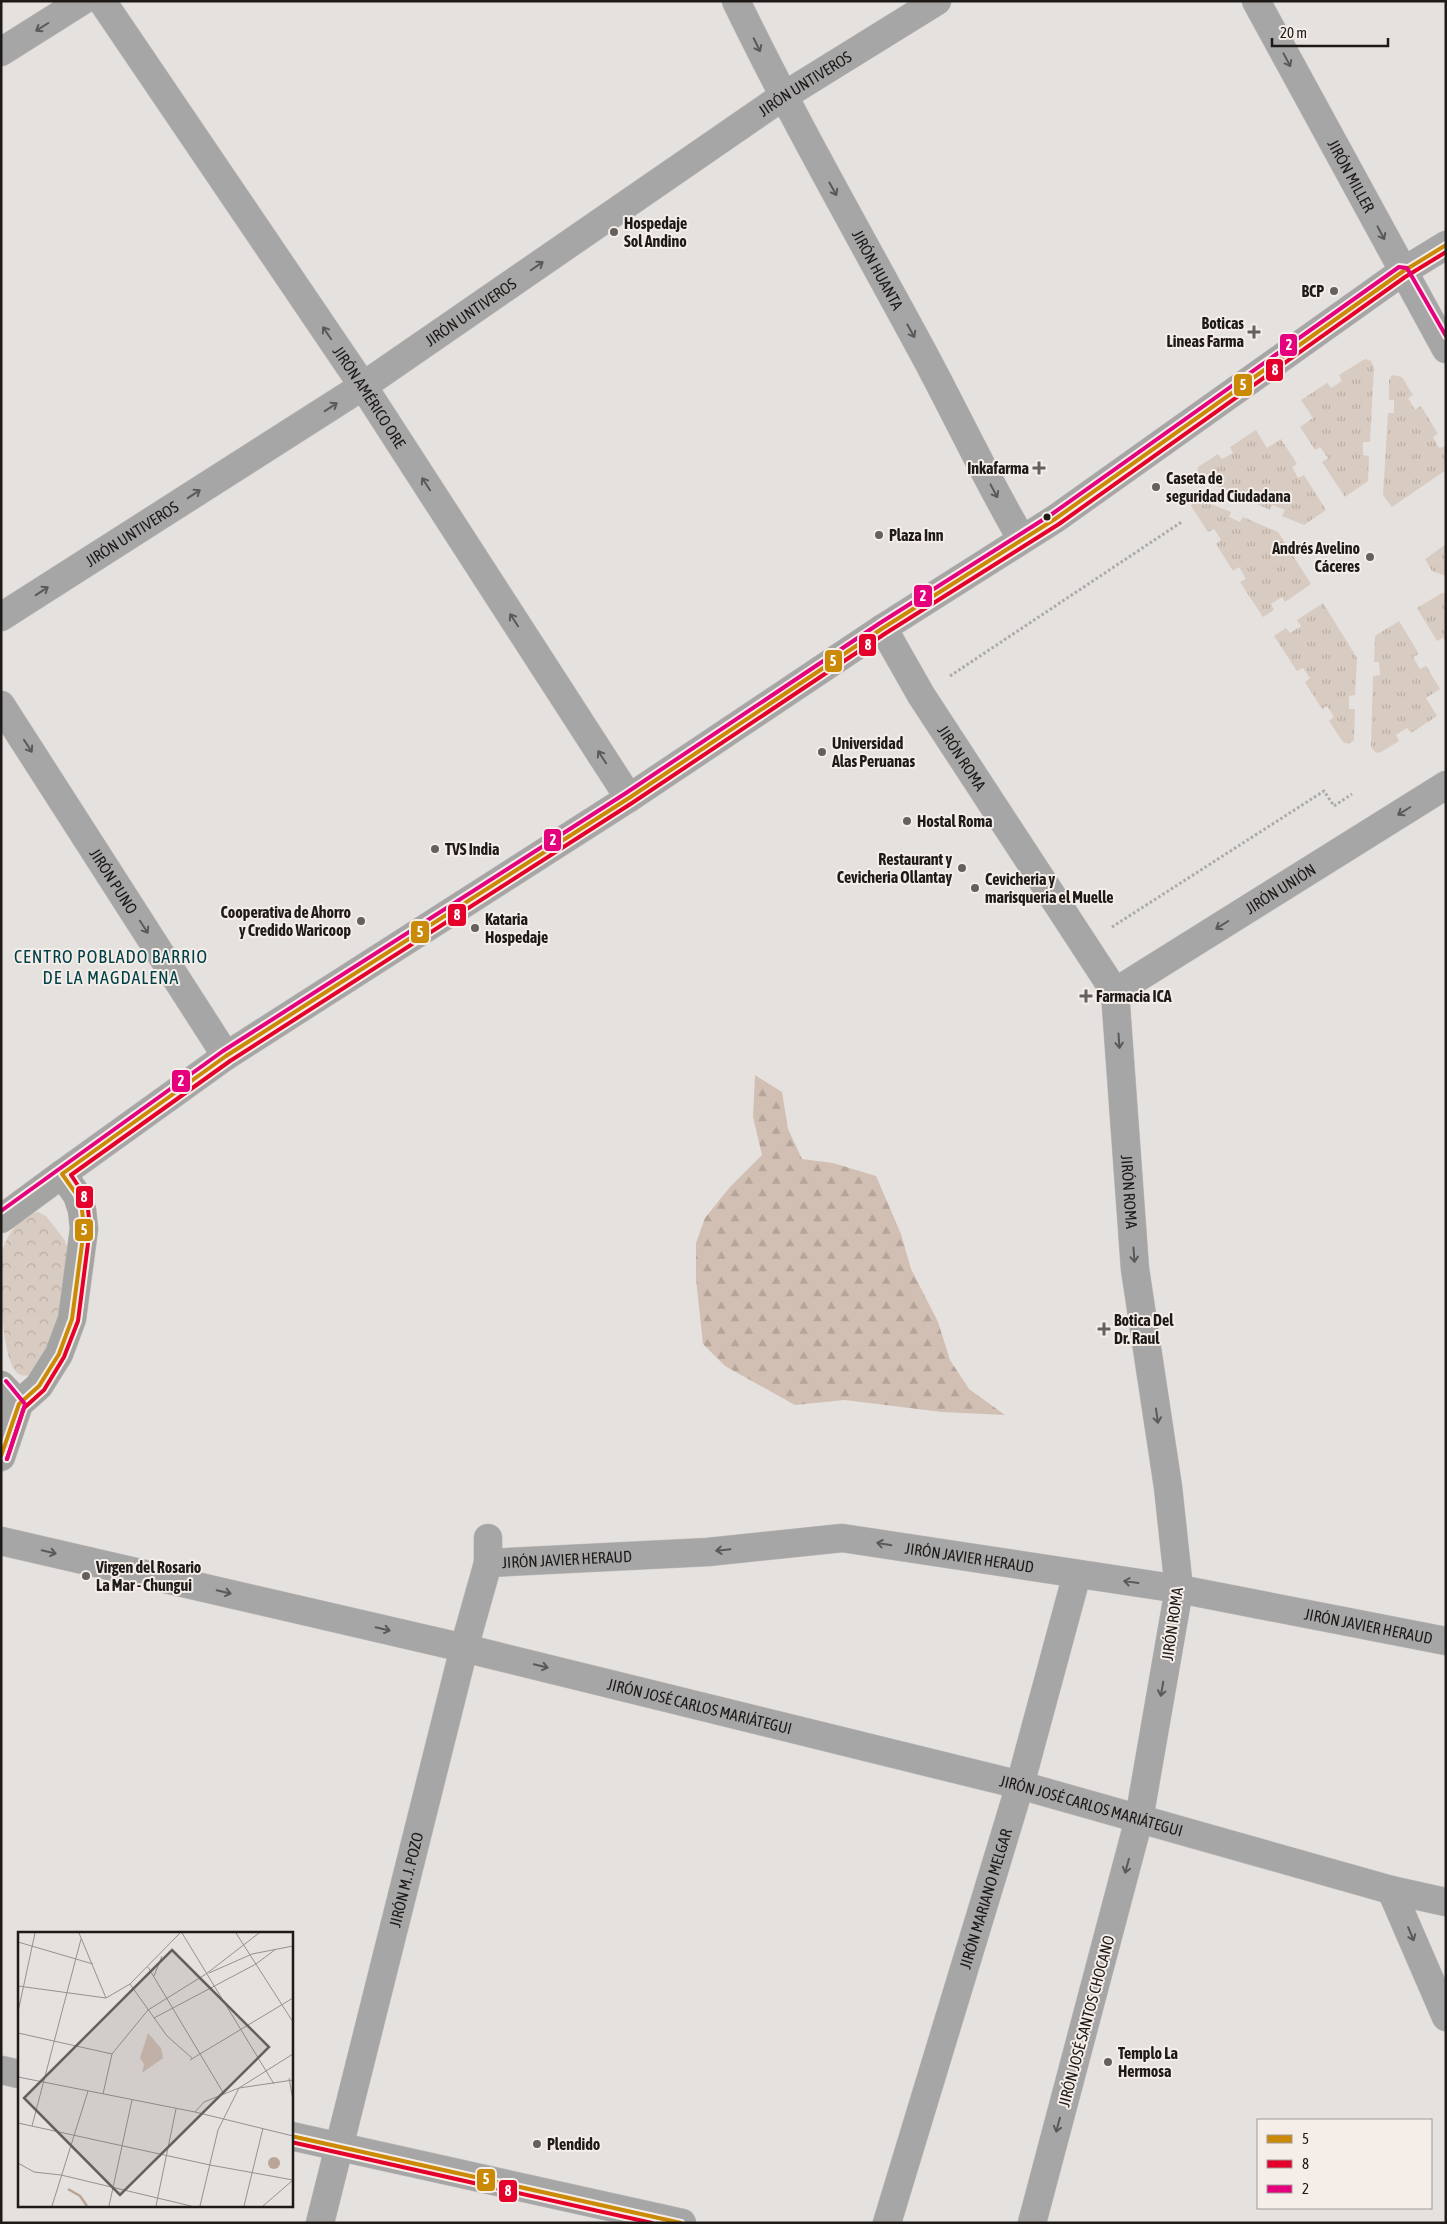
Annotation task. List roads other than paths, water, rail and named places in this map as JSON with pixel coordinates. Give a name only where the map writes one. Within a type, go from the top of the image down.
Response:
[{"type":"highway","points":[[1,1219],[62,1174],[77,1195],[82,1210],[84,1230],[72,1319],[59,1354],[39,1386],[10,1394],[1,1457]]},
{"type":"street","points":[[1,52],[82,1]]},
{"type":"street","name":"JIRÓN AMÉRICO ORE","points":[[102,1],[363,386],[629,798]]},
{"type":"street","name":"JIRÓN HUANTA","points":[[736,1],[782,97],[927,360],[996,496],[1021,538]]},
{"type":"street","name":"JIRÓN UNTIVEROS","points":[[1,617],[363,386],[782,97],[937,1]]},
{"type":"street","name":"JIRÓN MILLER","points":[[1256,1],[1402,272],[1446,349]]},
{"type":"street","points":[[62,1174],[226,1056],[629,798],[883,628],[1021,538],[1055,519],[1402,272],[1446,245]]},
{"type":"street","name":"JIRÓN ROMA","points":[[883,628],[921,695],[1115,992],[1135,1270],[1168,1487],[1179,1589],[1139,1819]]},
{"type":"street","name":"JIRÓN PUNO","points":[[1,705],[226,1056]]},
{"type":"street","name":"JIRÓN UNIÓN","points":[[1115,992],[1446,785]]},
{"type":"street","name":"JIRÓN JAVIER HERAUD","points":[[488,1550],[708,1552],[842,1538],[1179,1589],[1446,1641]]},
{"type":"street","name":"JIRÓN JOSÉ CARLOS MARIÁTEGUI","points":[[1,1541],[464,1648],[1020,1785],[1392,1890],[1446,1902]]},
{"type":"street","name":"JIRÓN M. J. POZO","points":[[320,2223],[488,1550]]},
{"type":"street","name":"JIRÓN MARIANO MELGAR","points":[[887,2223],[1020,1785],[1077,1574]]},
{"type":"street","name":"JIRÓN JOSÉ SANTOS CHOCANO","points":[[1032,2223],[1139,1819]]},
{"type":"street","points":[[1392,1890],[1446,2017]]},
{"type":"street","points":[[1,2070],[18,2074]]},
{"type":"street","points":[[292,2136],[682,2223]]},
{"type":"place","name":"Hospedaje Sol Andino","points":[[614,232]]},
{"type":"place","name":"BCP","points":[[1334,291]]},
{"type":"place","name":"Boticas Lineas Farma","points":[[1254,332]]},
{"type":"place","name":"Inkafarma","points":[[1039,468]]},
{"type":"place","name":"Caseta de seguridad Ciudadana","points":[[1156,487]]},
{"type":"place","name":"Plaza Inn","points":[[879,535]]},
{"type":"place","name":"Andrés Avelino Cáceres","points":[[1370,557]]},
{"type":"place","name":"Universidad Alas Peruanas","points":[[822,752]]},
{"type":"place","name":"Hostal Roma","points":[[907,821]]},
{"type":"place","name":"TVS India","points":[[435,849]]},
{"type":"place","name":"Restaurant y Cevicheria Ollantay","points":[[962,868]]},
{"type":"place","name":"Cevicheria y marisqueria el Muelle","points":[[975,888]]},
{"type":"place","name":"Cooperativa de Ahorro y Credido Waricoop","points":[[361,921]]},
{"type":"place","name":"Kataria Hospedaje","points":[[475,928]]},
{"type":"place","name":"Farmacia ICA","points":[[1086,996]]},
{"type":"place","name":"Botica Del Dr. Raul","points":[[1104,1329]]},
{"type":"place","name":"Virgen del Rosario La Mar - Chungui","points":[[86,1576]]},
{"type":"place","name":"Templo La Hermosa","points":[[1108,2062]]},
{"type":"place","name":"Plendido","points":[[537,2144]]},
{"type":"district","name":"CENTRO POBLADO BARRIO DE LA MAGDALENA","points":[[111,966]]}]
